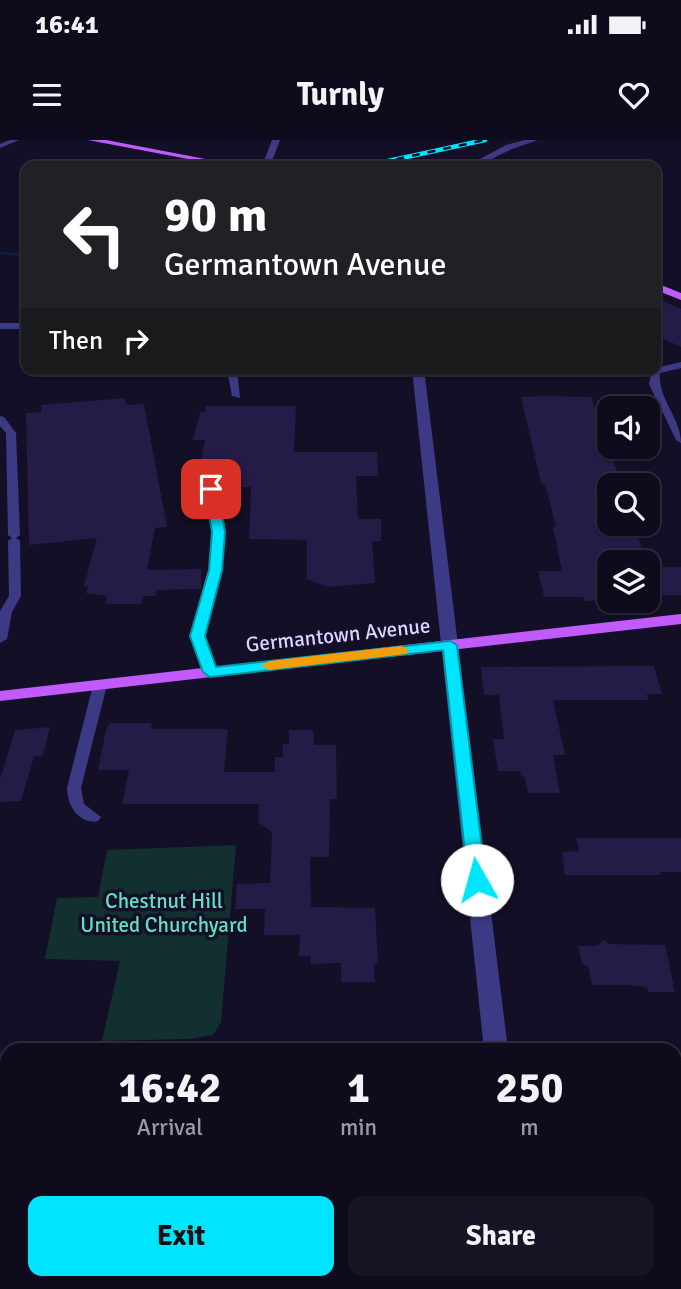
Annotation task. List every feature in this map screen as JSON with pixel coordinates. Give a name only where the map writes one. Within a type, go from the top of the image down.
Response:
[{"type":"main road","points":[[92,140],[210,161]]},
{"type":"main road","points":[[661,288],[681,297]]},
{"type":"main road","name":"Germantown Avenue","points":[[0,696],[681,619]]},
{"type":"street","points":[[268,161],[276,140]]},
{"type":"street","points":[[481,161],[505,149],[534,140]]},
{"type":"street","points":[[0,326],[21,326]]},
{"type":"street","points":[[419,375],[495,1043]]},
{"type":"lane","points":[[0,146],[16,140]]},
{"type":"lane","points":[[661,370],[681,365]]},
{"type":"lane","points":[[233,375],[237,396]]},
{"type":"lane","points":[[655,375],[654,384],[681,440]]},
{"type":"lane","points":[[0,419],[11,433],[15,596],[6,612],[0,636]]},
{"type":"lane","points":[[0,450],[12,456]]},
{"type":"lane","points":[[210,672],[198,636],[215,570],[219,532],[211,489]]},
{"type":"lane","points":[[93,817],[79,810],[74,802],[74,788],[100,685]]},
{"type":"green space","name":"Chestnut Hill United Churchyard","points":[[236,845],[221,1022],[213,1035],[188,1039],[102,1041],[120,961],[45,959],[57,898],[98,897],[107,850]]},
{"type":"building","points":[[661,300],[681,309],[681,347],[661,337]]},
{"type":"building","points":[[521,397],[591,397],[597,414],[597,459],[613,459],[618,473],[597,473],[597,536],[638,536],[642,550],[597,550],[597,601],[584,601],[583,597],[544,597],[538,571],[562,571],[553,527],[556,527],[545,484],[541,483]]},
{"type":"building","points":[[125,398],[126,405],[144,404],[167,527],[155,528],[147,570],[201,569],[201,589],[157,590],[156,596],[143,596],[142,604],[105,604],[107,596],[86,593],[88,586],[84,586],[97,538],[29,545],[26,413],[41,412],[41,405]]},
{"type":"building","points":[[206,406],[296,406],[294,452],[377,452],[378,476],[356,476],[358,519],[381,519],[381,541],[372,541],[375,583],[327,587],[307,579],[307,540],[249,539],[251,487],[218,487],[209,482],[197,482],[205,440],[193,440],[200,412],[205,412]]},
{"type":"building","points":[[660,567],[681,567],[681,595],[660,595]]},
{"type":"building","points":[[654,666],[662,694],[647,694],[648,700],[553,700],[565,755],[553,755],[560,793],[528,793],[525,777],[521,776],[520,771],[498,771],[493,739],[504,739],[499,695],[484,695],[481,667]]},
{"type":"building","points":[[110,723],[152,723],[151,729],[228,729],[224,772],[275,772],[275,757],[283,757],[283,744],[289,744],[289,730],[313,730],[314,745],[336,745],[337,799],[330,799],[329,857],[310,857],[311,907],[375,908],[378,963],[374,964],[375,982],[341,982],[341,963],[311,964],[311,956],[299,956],[300,935],[264,935],[265,909],[235,909],[237,884],[270,883],[272,832],[258,822],[259,804],[122,804],[129,770],[98,770],[106,729]]},
{"type":"building","points":[[50,727],[43,756],[34,756],[21,801],[0,802],[0,779],[15,730]]},
{"type":"building","points":[[576,838],[681,838],[681,872],[660,872],[661,875],[565,875],[562,852],[579,851]]},
{"type":"building","points":[[604,940],[609,944],[665,945],[675,992],[648,992],[647,987],[629,985],[592,985],[589,968],[582,963],[578,946],[597,946]]},
{"type":"waterway","points":[[0,253],[21,255]]},
{"type":"railway","points":[[388,161],[485,140]]},
{"type":"slow traffic","points":[[269,666],[401,651]]},
{"type":"route","points":[[211,489],[219,532],[215,570],[198,636],[210,672],[450,645],[477,880]]}]
